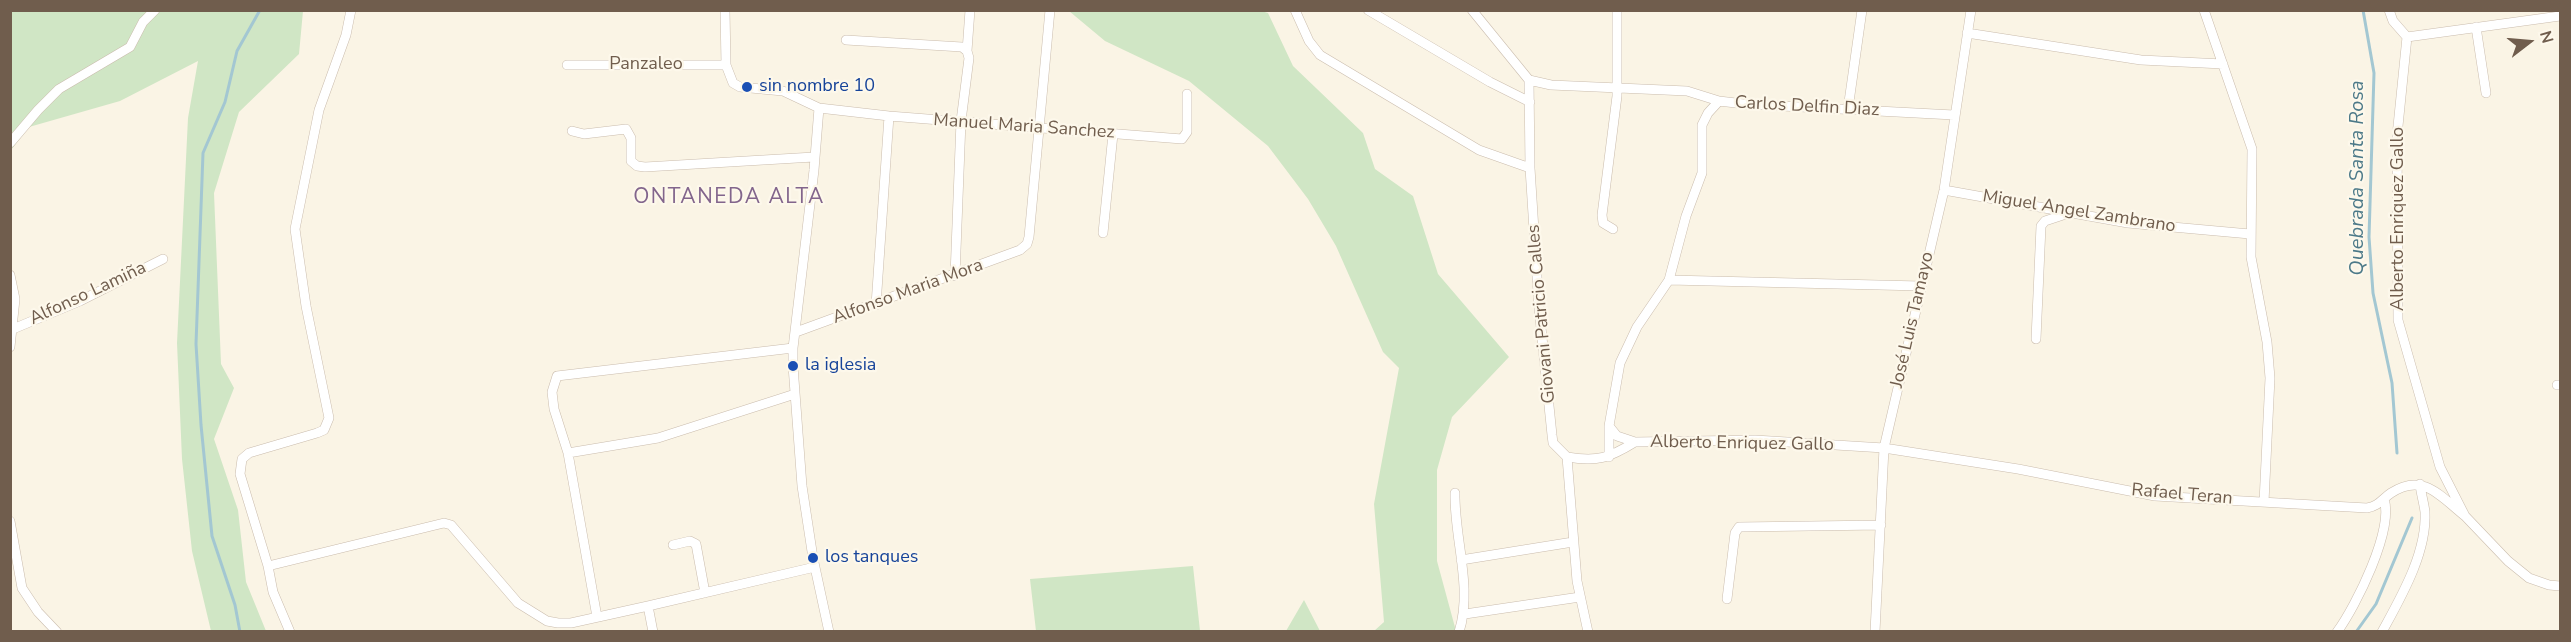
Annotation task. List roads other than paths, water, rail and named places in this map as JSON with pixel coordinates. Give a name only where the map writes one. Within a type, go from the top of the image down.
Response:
[{"type":"street","points":[[10,143],[59,89],[130,47],[143,22],[155,10]]},
{"type":"street","points":[[290,632],[273,592],[268,566],[240,474],[242,459],[249,453],[324,430],[329,418],[306,306],[295,229],[319,110],[346,35],[351,10]]},
{"type":"street","points":[[725,10],[726,65]]},
{"type":"street","points":[[955,276],[961,121],[969,58],[964,49],[970,10]]},
{"type":"street","points":[[1041,126],[1050,10]]},
{"type":"street","points":[[1295,10],[1309,41],[1320,55],[1479,150],[1530,168]]},
{"type":"street","points":[[1368,10],[1490,82],[1530,102]]},
{"type":"street","points":[[1472,10],[1529,80],[1551,85],[1687,91],[1719,101]]},
{"type":"street","points":[[1613,229],[1603,223],[1602,215],[1617,96],[1617,10]]},
{"type":"street","points":[[1848,110],[1862,10]]},
{"type":"street","name":"José Luis Tamayo","points":[[1875,632],[1884,448],[1944,190],[1971,10]]},
{"type":"street","points":[[2204,10],[2252,149],[2250,234],[2252,269],[2267,342],[2270,378],[2264,502]]},
{"type":"street","points":[[2389,10],[2393,21],[2407,37],[2560,16]]},
{"type":"street","points":[[2476,27],[2486,93]]},
{"type":"street","points":[[1967,33],[2141,60],[2223,64]]},
{"type":"street","name":"Alberto Enriquez Gallo","points":[[2407,37],[2397,136],[2398,320],[2440,467],[2465,516],[2508,561],[2529,578],[2560,586]]},
{"type":"street","points":[[846,40],[964,49]]},
{"type":"street","name":"Panzaleo","points":[[567,65],[726,65]]},
{"type":"street","name":"Manuel Maria Sanchez","points":[[726,65],[729,78],[740,87],[783,91],[819,108],[889,117],[1041,126],[1113,134],[1184,138],[1187,132],[1187,94]]},
{"type":"street","name":"Giovani Patricio Calles","points":[[1529,80],[1530,168],[1539,308],[1552,435],[1553,443],[1567,457],[1580,597],[1588,632]]},
{"type":"street","name":"Carlos Delfin Diaz","points":[[1609,457],[1609,426],[1620,363],[1636,327],[1669,280],[1686,216],[1702,173],[1702,125],[1708,113],[1719,101],[1954,116]]},
{"type":"street","points":[[819,108],[793,348],[802,486],[815,567],[829,632]]},
{"type":"street","points":[[876,305],[889,117]]},
{"type":"street","name":"Alfonso Maria Mora","points":[[796,333],[1020,250],[1029,237],[1041,126]]},
{"type":"street","points":[[572,131],[584,134],[626,129],[631,138],[631,161],[637,166],[814,157]]},
{"type":"street","points":[[1103,233],[1113,134]]},
{"type":"street","name":"Miguel Angel Zambrano","points":[[1944,190],[2128,223],[2250,234]]},
{"type":"street","points":[[2036,339],[2041,226],[2045,221],[2068,213]]},
{"type":"street","name":"Alfonso Lamiña","points":[[13,329],[80,301],[163,259]]},
{"type":"street","points":[[10,275],[15,299],[10,347]]},
{"type":"street","points":[[1669,280],[1921,286]]},
{"type":"street","points":[[597,617],[568,453],[554,409],[552,392],[557,376],[793,348]]},
{"type":"street","points":[[568,453],[658,438],[795,394]]},
{"type":"street","points":[[1609,426],[1617,436],[1635,442]]},
{"type":"street","name":"Alberto Enriquez Gallo","points":[[1567,457],[1584,460],[1609,457],[1635,442],[1755,440],[1884,448]]},
{"type":"street","name":"Rafael Teran","points":[[1884,448],[2018,469],[2155,496],[2367,508],[2380,504],[2406,484],[2420,484]]},
{"type":"street","points":[[2420,484],[2431,489],[2465,516]]},
{"type":"street","points":[[2382,632],[2405,591],[2419,552],[2425,513],[2420,484]]},
{"type":"street","points":[[1455,493],[1465,614],[1459,632]]},
{"type":"street","points":[[2337,632],[2351,613],[2376,554],[2386,512],[2384,499]]},
{"type":"street","points":[[10,520],[22,588],[38,612],[57,632]]},
{"type":"street","points":[[268,566],[422,528],[451,525],[518,603],[559,627],[815,567]]},
{"type":"street","points":[[1727,600],[1735,533],[1739,527],[1881,525]]},
{"type":"street","points":[[673,545],[690,541],[696,544],[705,593]]},
{"type":"street","points":[[1461,560],[1574,542]]},
{"type":"street","points":[[1465,614],[1580,597]]},
{"type":"street","points":[[648,606],[653,632]]},
{"type":"waterway","points":[[240,632],[235,605],[212,536],[196,344],[203,153],[225,102],[237,51],[260,10]]},
{"type":"waterway","name":"Quebrada Santa Rosa","points":[[2363,10],[2374,73],[2369,237],[2373,293],[2392,383],[2397,453]]},
{"type":"waterway","name":"Quebrada Santa Rosa","points":[[2356,632],[2376,604],[2412,518]]},
{"type":"place","name":"sin nombre 10","points":[[747,87]]},
{"type":"place","name":"la iglesia","points":[[793,366]]},
{"type":"place","name":"los tanques","points":[[813,558]]},
{"type":"district","name":"ONTANEDA ALTA","points":[[729,198]]}]
